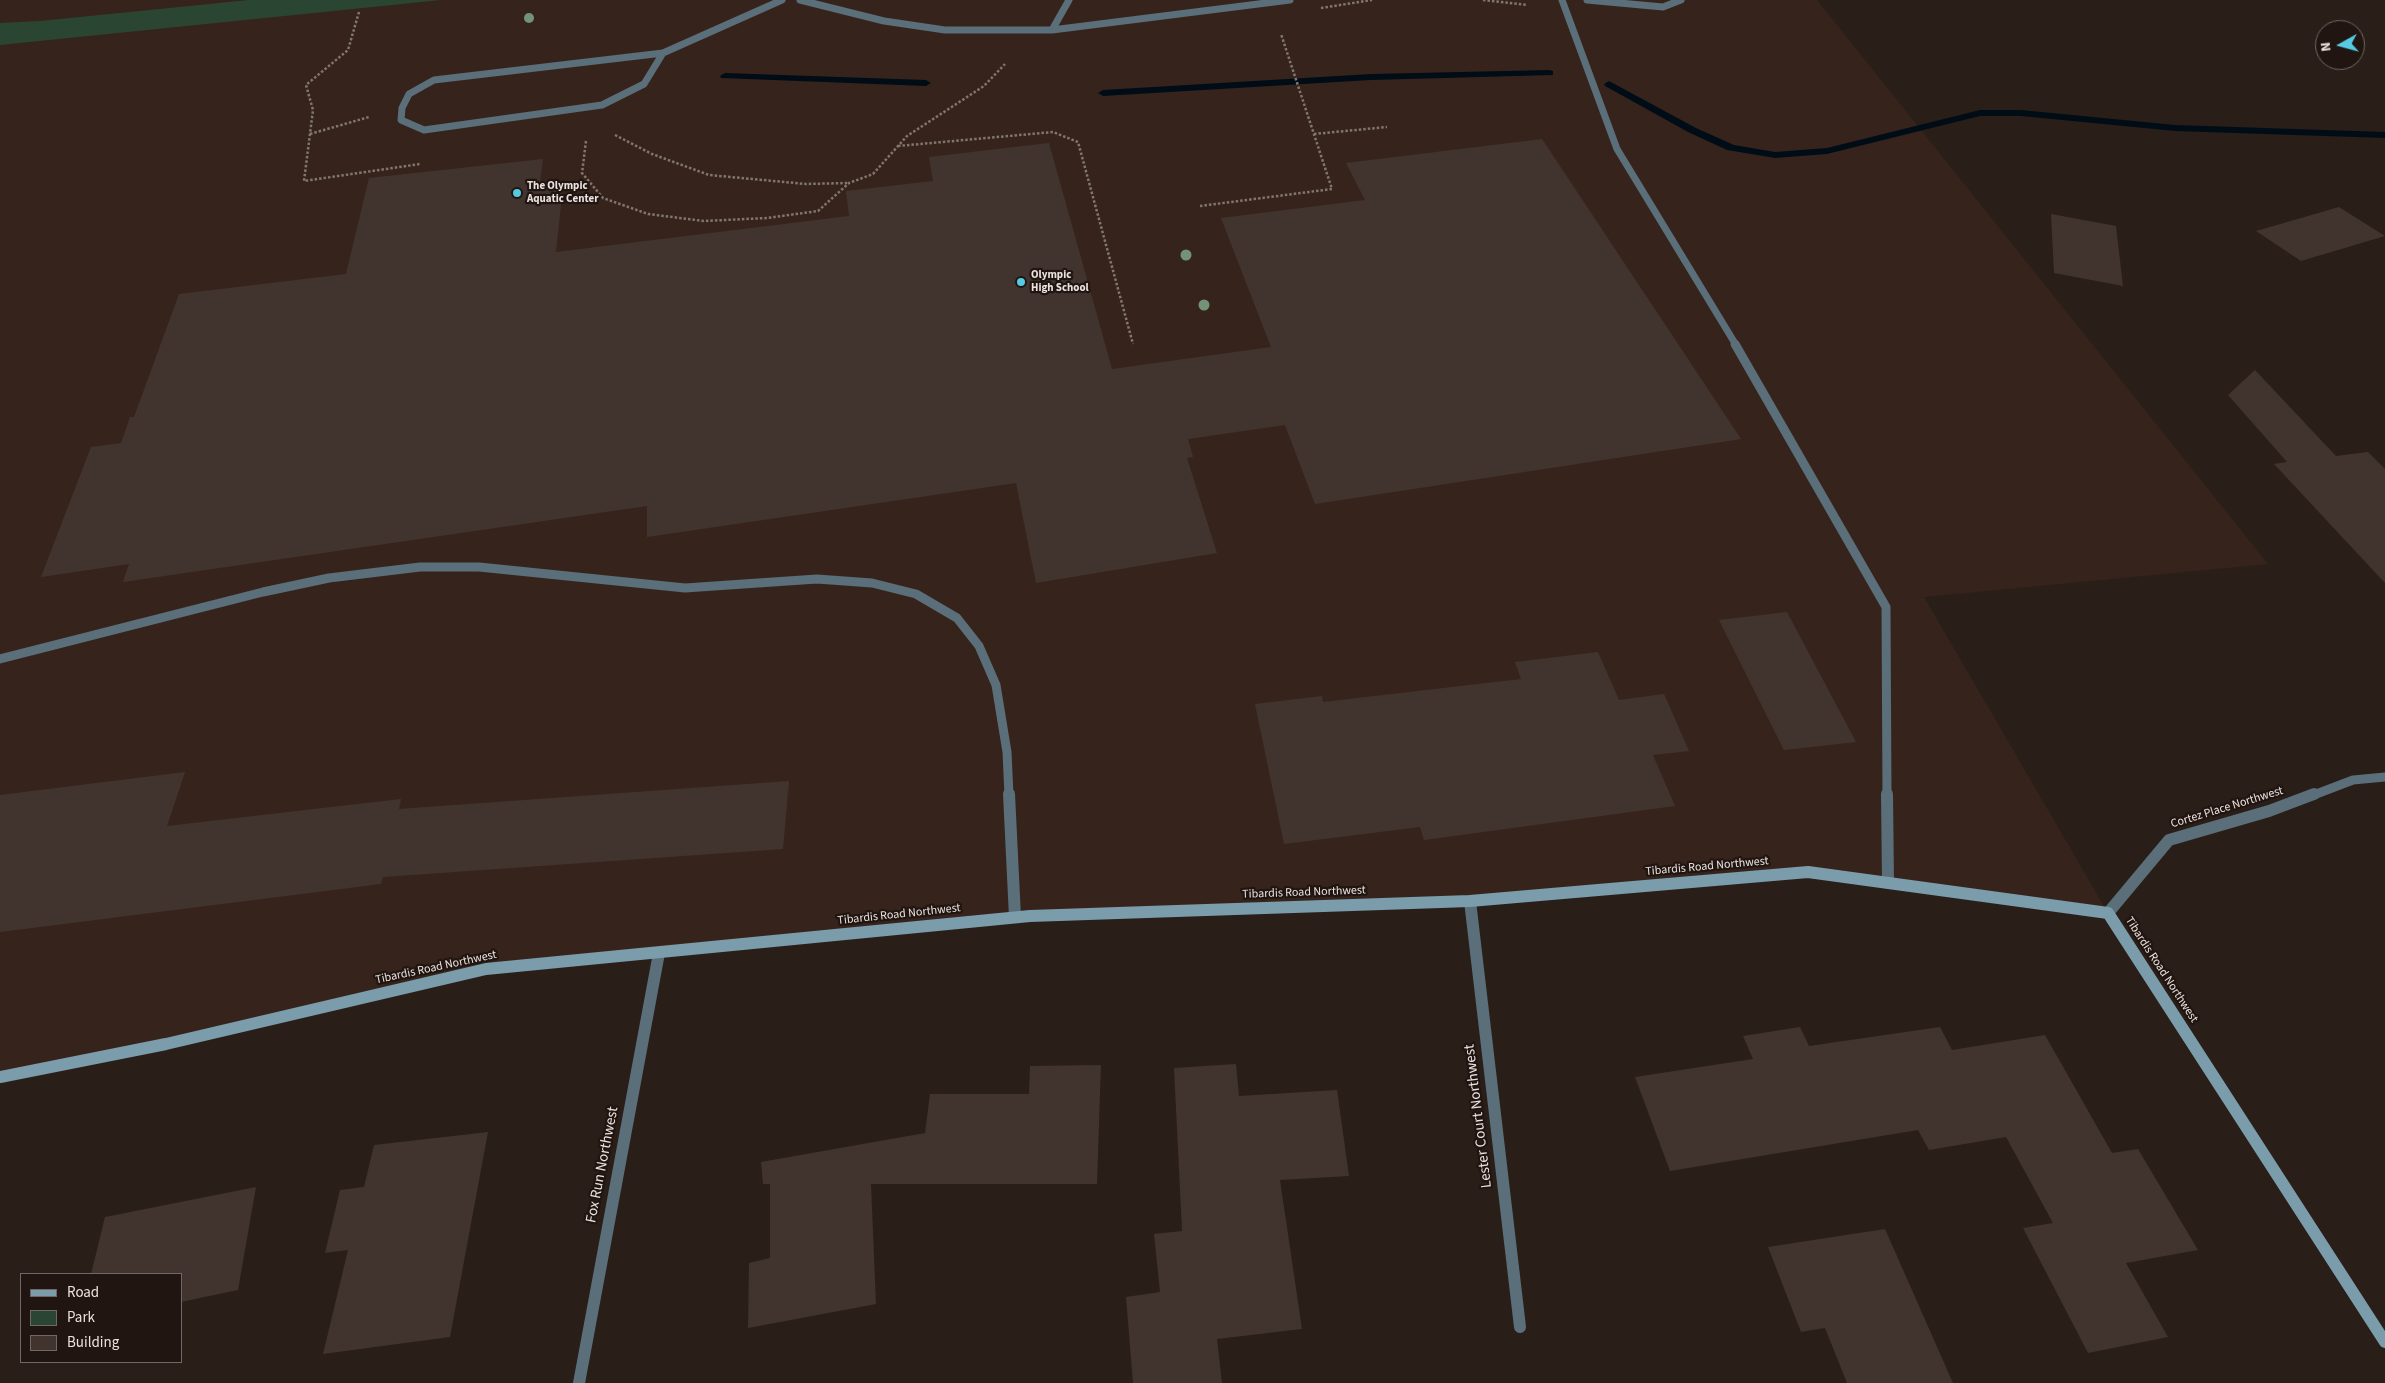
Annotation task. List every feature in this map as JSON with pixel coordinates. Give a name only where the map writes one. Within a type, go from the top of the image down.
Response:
[{"type":"street","points":[[663,53],[644,84],[602,105],[424,130],[401,120],[402,108],[409,94],[434,80],[663,53],[782,0]]},
{"type":"street","points":[[800,0],[884,21],[945,30],[1052,30],[1290,0]]},
{"type":"street","points":[[1052,30],[1070,0]]},
{"type":"street","points":[[1562,0],[1617,149],[1756,380],[1886,607],[1888,883]]},
{"type":"street","points":[[1587,0],[1663,7],[1680,0]]},
{"type":"street","points":[[0,660],[263,592],[330,578],[420,567],[479,567],[685,588],[817,579],[872,583],[916,594],[957,618],[979,646],[996,685],[1007,752],[1015,917]]},
{"type":"street","name":"Cortez Place Northwest","points":[[2108,913],[2169,840],[2269,811],[2353,780],[2385,777]]},
{"type":"street","name":"Tibardis Road Northwest","points":[[0,1077],[166,1044],[486,969],[1015,917],[1470,901],[1808,872],[2108,913],[2385,1342]]},
{"type":"street","name":"Lester Court Northwest","points":[[1470,901],[1520,1327]]},
{"type":"street","name":"Fox Run Northwest","points":[[578,1383],[660,952]]},
{"type":"path","points":[[1314,9],[1372,0]]},
{"type":"path","points":[[1483,0],[1527,6]]},
{"type":"path","points":[[1200,206],[1332,189],[1280,33]]},
{"type":"path","points":[[608,130],[623,141],[709,176],[806,184],[849,183],[873,174],[907,136],[984,86],[1008,61],[999,61]]},
{"type":"path","points":[[310,134],[402,108]]},
{"type":"path","points":[[1314,134],[1387,127]]},
{"type":"path","points":[[898,146],[1053,132],[1078,142],[1133,344]]},
{"type":"path","points":[[590,137],[584,143],[582,173],[603,198],[648,214],[704,221],[767,218],[818,211],[849,183]]},
{"type":"shaded area","name":"Olympic High School","points":[[0,0],[1817,0],[2268,564],[1924,597],[2108,913],[1808,872],[1470,901],[1030,916],[486,969],[0,1077]]},
{"type":"green space","points":[[249,0],[441,0],[0,45],[0,23],[40,21]]},
{"type":"building","points":[[1542,139],[1741,439],[1315,504],[1285,425],[1188,439],[1193,457],[1187,458],[1217,553],[1036,583],[1016,483],[647,537],[647,506],[123,582],[129,564],[41,577],[91,447],[121,443],[130,417],[134,417],[179,294],[346,274],[369,178],[543,159],[539,190],[563,187],[556,252],[849,216],[846,191],[933,181],[929,157],[1049,143],[1112,369],[1271,347],[1221,218],[1365,200],[1346,163]]},
{"type":"building","points":[[2339,207],[2385,236],[2301,261],[2256,231]]},
{"type":"building","points":[[2051,214],[2116,226],[2123,286],[2054,273]]},
{"type":"building","points":[[2255,370],[2336,456],[2368,452],[2385,469],[2385,583],[2274,464],[2287,462],[2228,395]]},
{"type":"building","points":[[1787,612],[1856,742],[1784,750],[1719,620]]},
{"type":"building","points":[[1598,652],[1619,700],[1664,694],[1689,751],[1653,755],[1675,806],[1424,840],[1420,827],[1284,844],[1255,704],[1322,696],[1323,702],[1521,679],[1515,662]]},
{"type":"building","points":[[185,772],[167,826],[401,799],[399,809],[789,781],[783,849],[383,877],[381,884],[0,932],[0,795]]},
{"type":"building","points":[[1800,1027],[1809,1046],[1940,1027],[1952,1050],[2045,1035],[2112,1153],[2138,1149],[2198,1250],[2126,1263],[2168,1337],[2088,1353],[2023,1228],[2053,1223],[2006,1137],[1929,1150],[1918,1130],[1670,1171],[1635,1077],[1753,1059],[1743,1036]]},
{"type":"building","points":[[1236,1064],[1239,1096],[1337,1090],[1349,1176],[1280,1180],[1302,1329],[1217,1339],[1222,1383],[1133,1383],[1126,1297],[1160,1292],[1154,1234],[1182,1231],[1174,1068]]},
{"type":"building","points":[[1101,1065],[1097,1184],[871,1184],[876,1304],[748,1328],[749,1263],[770,1258],[770,1184],[763,1184],[761,1162],[925,1133],[930,1094],[1029,1094],[1030,1066]]},
{"type":"building","points":[[488,1132],[450,1337],[323,1354],[348,1250],[325,1253],[340,1190],[364,1187],[374,1145]]},
{"type":"building","points":[[256,1187],[238,1290],[182,1302],[182,1273],[91,1273],[105,1217]]},
{"type":"building","points":[[1885,1229],[1953,1383],[1847,1383],[1825,1328],[1801,1332],[1768,1247]]},
{"type":"waterway","points":[[1103,93],[1371,77],[1549,73]]},
{"type":"waterway","points":[[725,76],[926,83]]},
{"type":"waterway","points":[[1609,84],[1692,130],[1731,148],[1775,155],[1827,151],[1980,113],[2021,113],[2175,128],[2385,135]]},
{"type":"place","name":"The Olympic Aquatic Center","points":[[517,193]]},
{"type":"place","name":"Olympic High School","points":[[1021,282]]}]
